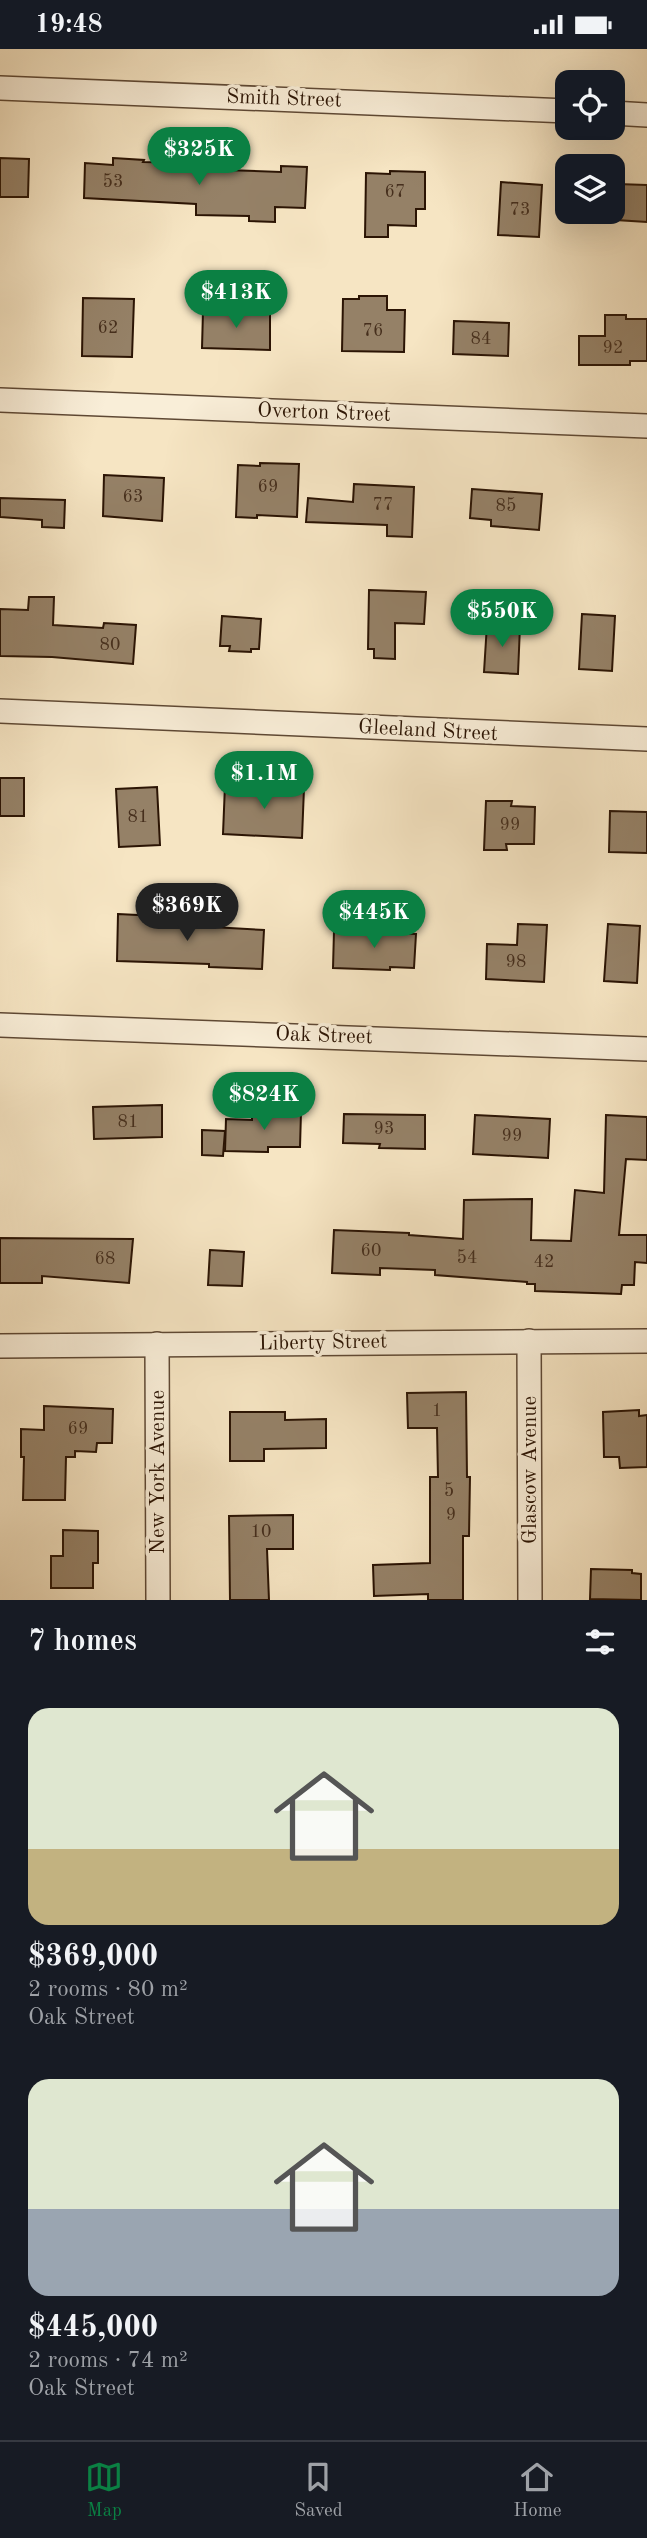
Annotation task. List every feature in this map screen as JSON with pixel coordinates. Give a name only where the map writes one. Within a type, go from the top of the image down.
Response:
[{"type":"street","name":"Smith Street","points":[[0,87],[555,110]]},
{"type":"street","points":[[625,114],[647,115]]},
{"type":"street","name":"Overton Street","points":[[0,400],[647,426]]},
{"type":"street","name":"Gleeland Street","points":[[0,711],[647,739]]},
{"type":"street","name":"Oak Street","points":[[0,1025],[647,1049]]},
{"type":"street","name":"Glascow Avenue","points":[[529,1341],[530,1600]]},
{"type":"street","name":"Liberty Street","points":[[0,1346],[647,1341]]},
{"type":"street","name":"New York Avenue","points":[[157,1344],[158,1600]]},
{"type":"building","points":[[0,158],[29,159],[28,197],[0,197]]},
{"type":"building","points":[[113,158],[144,160],[143,162],[197,163],[197,167],[225,170],[281,172],[281,166],[307,167],[305,208],[275,207],[275,222],[249,221],[249,216],[196,215],[196,204],[84,198],[85,163],[113,165]]},
{"type":"building","points":[[390,171],[425,172],[425,209],[416,209],[416,226],[388,225],[388,237],[365,237],[366,173],[390,174]]},
{"type":"building","points":[[501,182],[542,185],[539,237],[498,235]]},
{"type":"building","points":[[625,184],[647,185],[647,222],[625,221]]},
{"type":"building","points":[[359,296],[387,296],[387,310],[405,310],[404,352],[342,351],[343,299],[359,299]]},
{"type":"building","points":[[83,298],[134,299],[132,357],[82,356]]},
{"type":"building","points":[[203,311],[270,312],[270,350],[202,348]]},
{"type":"building","points":[[605,315],[647,319],[647,361],[630,361],[630,365],[579,365],[579,336],[605,336]]},
{"type":"building","points":[[454,321],[509,323],[508,356],[453,354]]},
{"type":"building","points":[[260,463],[299,464],[297,517],[236,517],[238,465],[260,466]]},
{"type":"building","points":[[104,475],[164,478],[162,521],[103,516]]},
{"type":"building","points":[[354,484],[414,487],[412,537],[387,536],[387,525],[306,522],[308,498],[353,502]]},
{"type":"building","points":[[472,489],[542,494],[539,530],[491,526],[491,520],[470,518]]},
{"type":"building","points":[[0,498],[65,500],[64,528],[42,527],[42,520],[0,517]]},
{"type":"building","points":[[369,590],[426,592],[424,624],[395,623],[395,659],[374,658],[374,649],[368,649]]},
{"type":"building","points":[[29,597],[54,597],[53,625],[103,628],[104,623],[136,625],[133,664],[52,657],[0,656],[0,609],[28,610]]},
{"type":"building","points":[[582,614],[615,616],[612,671],[579,669]]},
{"type":"building","points":[[222,616],[261,619],[259,649],[251,649],[251,652],[229,651],[230,646],[220,646]]},
{"type":"building","points":[[487,624],[520,626],[518,674],[484,672]]},
{"type":"building","points":[[0,778],[24,778],[24,816],[0,816]]},
{"type":"building","points":[[225,785],[304,788],[302,838],[223,834]]},
{"type":"building","points":[[157,787],[160,845],[119,847],[116,789]]},
{"type":"building","points":[[486,801],[512,801],[511,806],[535,807],[534,844],[506,844],[507,850],[484,850]]},
{"type":"building","points":[[610,811],[647,812],[647,853],[609,852]]},
{"type":"building","points":[[118,914],[177,917],[177,925],[264,930],[262,969],[117,961]]},
{"type":"building","points":[[518,924],[547,925],[544,982],[486,979],[487,944],[517,945]]},
{"type":"building","points":[[608,924],[640,926],[637,983],[604,981]]},
{"type":"building","points":[[334,931],[416,934],[414,968],[333,968]]},
{"type":"building","points":[[162,1105],[162,1137],[94,1139],[93,1107]]},
{"type":"building","points":[[252,1111],[301,1112],[300,1147],[268,1147],[268,1152],[225,1151],[226,1119],[252,1120]]},
{"type":"building","points":[[344,1114],[425,1115],[425,1149],[379,1148],[380,1144],[343,1143]]},
{"type":"building","points":[[475,1115],[550,1119],[548,1158],[473,1154]]},
{"type":"building","points":[[606,1115],[647,1117],[647,1160],[626,1159],[619,1235],[647,1235],[647,1263],[635,1262],[634,1285],[622,1285],[621,1294],[535,1291],[535,1284],[527,1282],[435,1275],[435,1270],[380,1268],[380,1275],[332,1273],[334,1230],[409,1233],[463,1239],[464,1200],[532,1199],[531,1240],[571,1241],[575,1190],[604,1193]]},
{"type":"building","points":[[202,1130],[225,1131],[223,1156],[202,1155]]},
{"type":"building","points":[[0,1238],[133,1239],[129,1283],[42,1276],[42,1283],[0,1283]]},
{"type":"building","points":[[210,1250],[244,1252],[242,1286],[208,1285]]},
{"type":"building","points":[[466,1392],[467,1477],[470,1477],[469,1536],[463,1536],[463,1600],[428,1600],[428,1594],[374,1596],[373,1565],[430,1563],[430,1477],[438,1477],[437,1428],[408,1428],[407,1393]]},
{"type":"building","points":[[44,1406],[113,1409],[112,1443],[97,1443],[96,1452],[75,1451],[75,1457],[66,1457],[65,1500],[23,1500],[24,1457],[21,1457],[21,1429],[44,1430]]},
{"type":"building","points":[[639,1410],[639,1416],[647,1415],[647,1467],[620,1468],[619,1457],[604,1457],[603,1412]]},
{"type":"building","points":[[230,1412],[285,1412],[285,1420],[326,1419],[326,1448],[264,1449],[264,1461],[230,1461]]},
{"type":"building","points":[[293,1515],[293,1549],[267,1549],[269,1600],[230,1600],[229,1516]]},
{"type":"building","points":[[63,1530],[98,1531],[98,1563],[93,1563],[93,1588],[51,1588],[51,1556],[63,1556]]},
{"type":"building","points":[[591,1569],[632,1570],[632,1573],[641,1574],[641,1600],[590,1599]]}]
